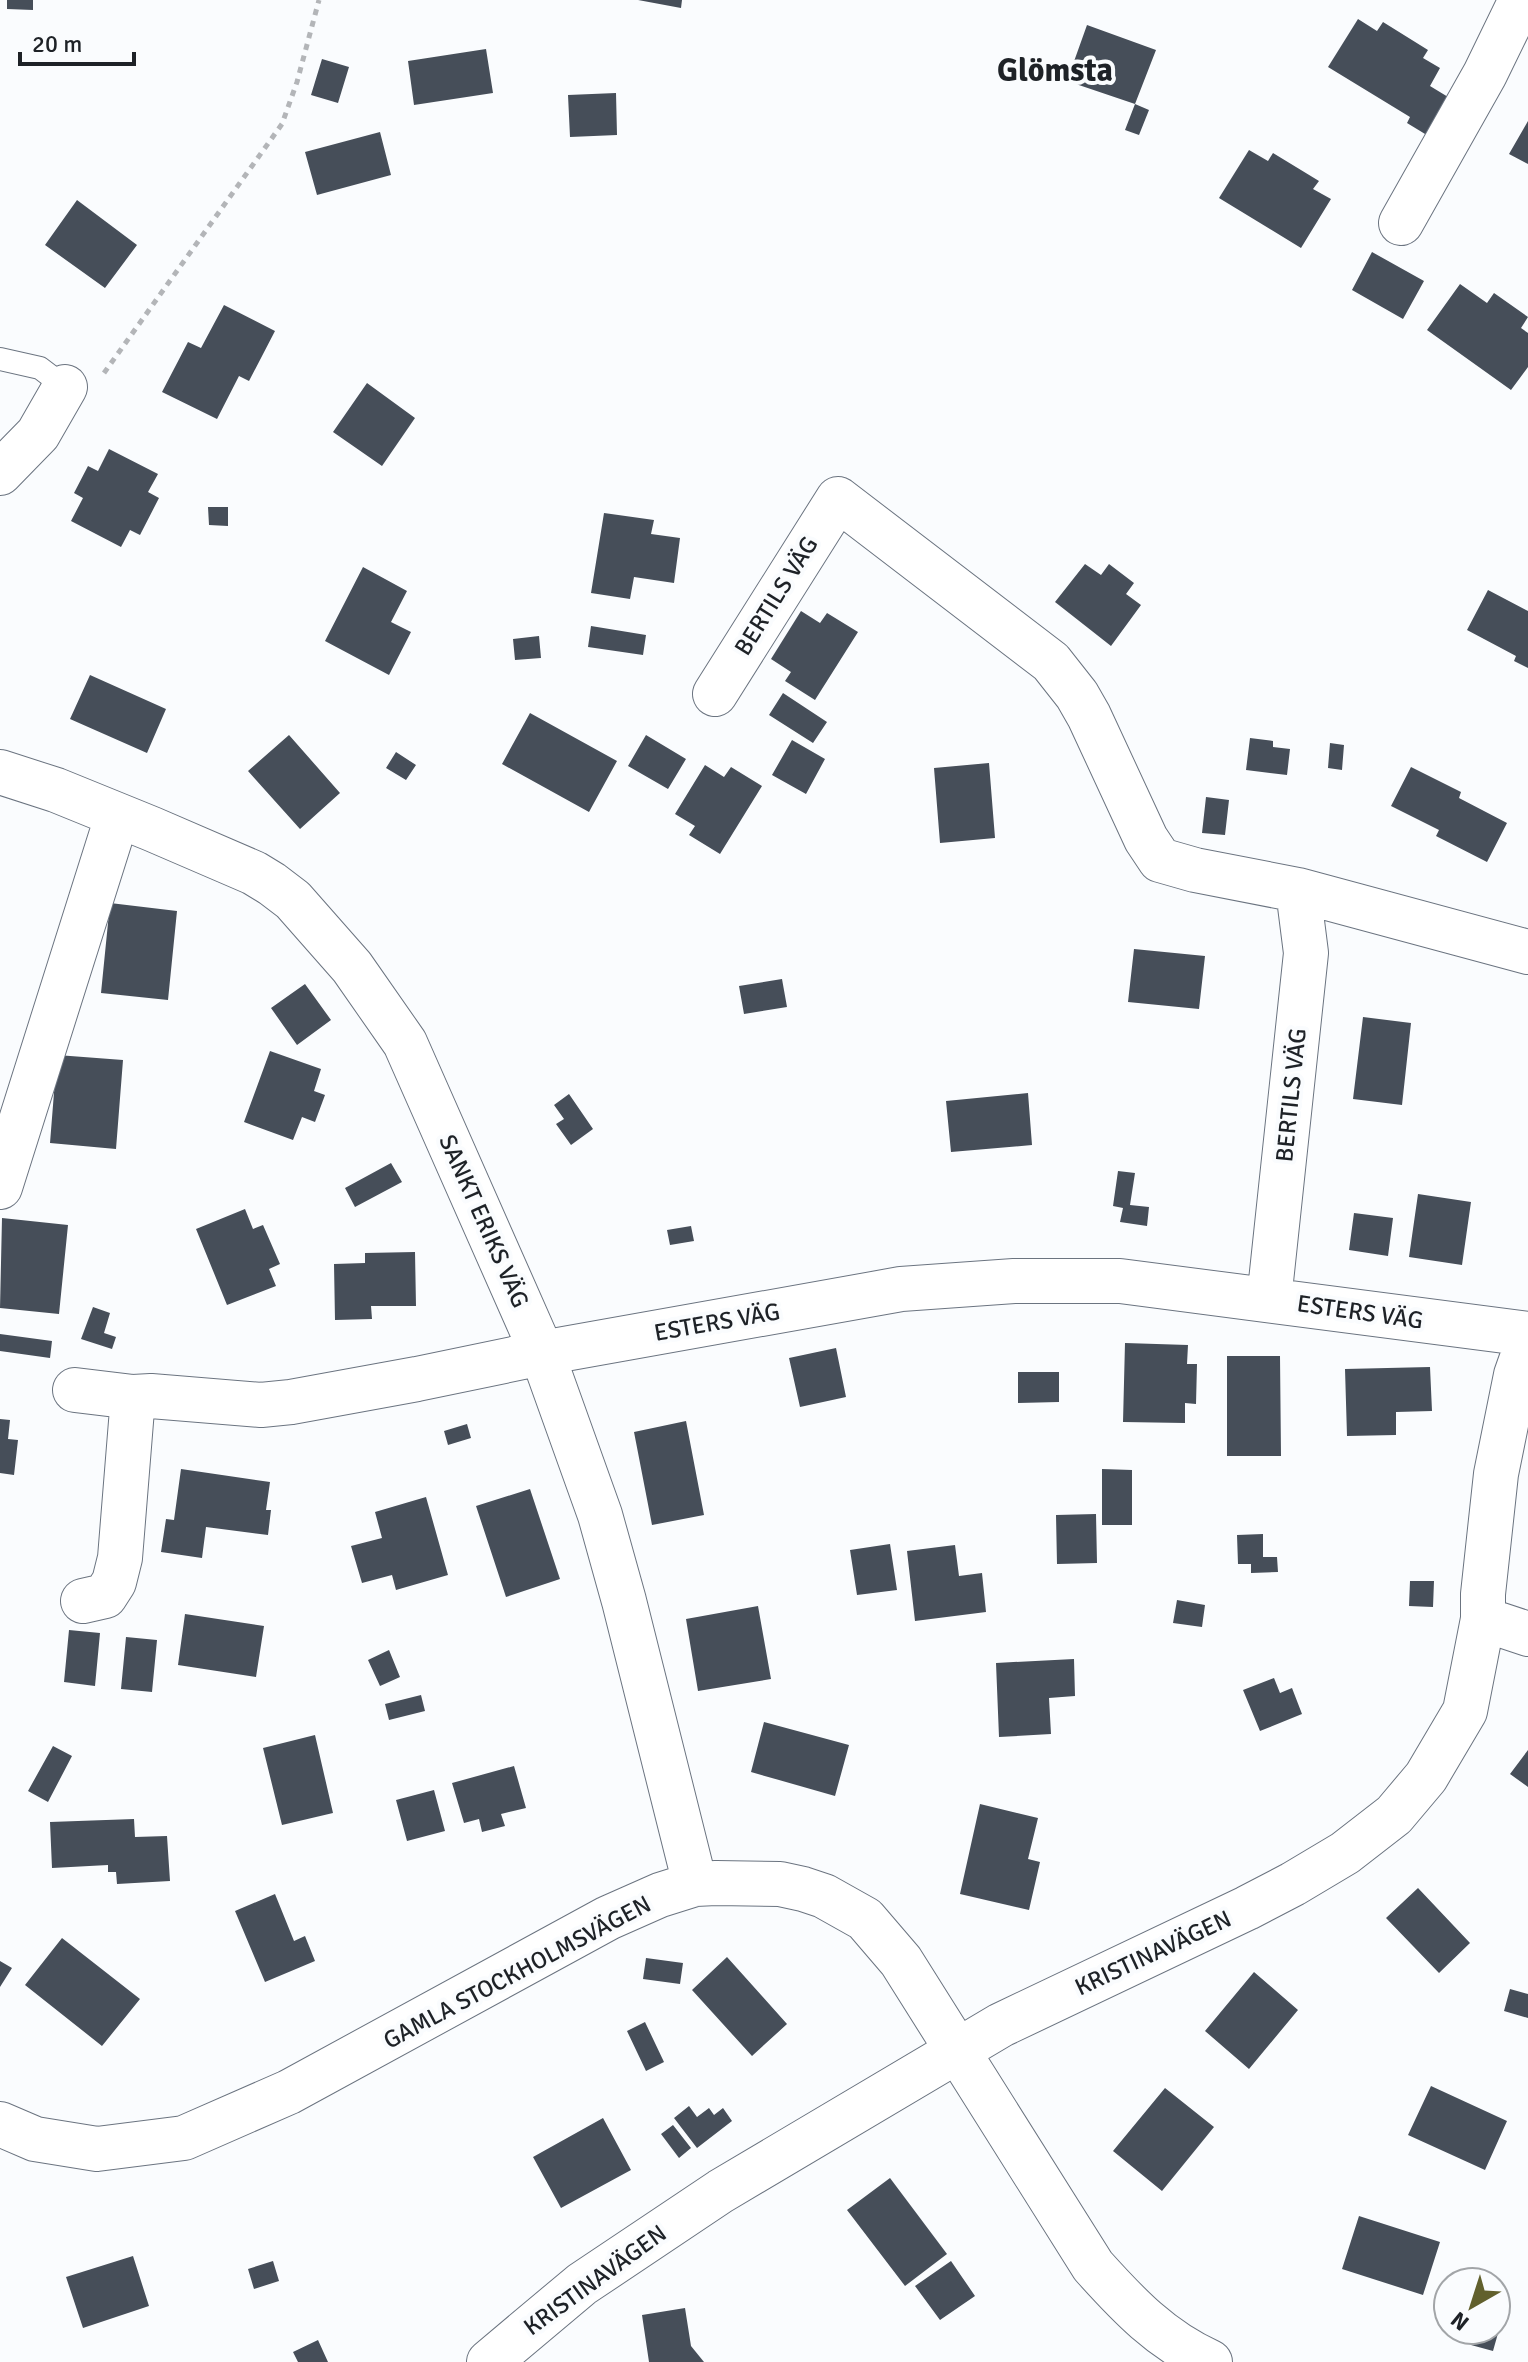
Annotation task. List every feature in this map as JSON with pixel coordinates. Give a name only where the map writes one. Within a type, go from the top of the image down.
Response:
[{"type":"street","points":[[1401,223],[1485,74],[1521,0]]},
{"type":"street","points":[[0,473],[38,434],[65,387]]},
{"type":"street","name":"BERTILS VÄG","points":[[715,694],[838,499],[1051,662],[1089,716],[1146,839],[1160,860],[1298,890],[1306,953],[1269,1300]]},
{"type":"street","name":"SANKT ERIKS VÄG","points":[[0,772],[56,790],[198,849],[272,884],[302,910],[352,967],[405,1043],[542,1353],[600,1515],[695,1884]]},
{"type":"street","points":[[0,1187],[117,817]]},
{"type":"street","points":[[1298,890],[1528,952]]},
{"type":"street","name":"ESTERS VÄG","points":[[75,1390],[261,1405],[901,1289],[1014,1281],[1120,1281],[1528,1334]]},
{"type":"street","name":"KRISTINAVÄGEN","points":[[489,2362],[582,2284],[721,2191],[1001,2025],[1293,1884],[1345,1853],[1394,1815],[1433,1767],[1465,1711],[1483,1619],[1496,1474],[1516,1375],[1528,1341]]},
{"type":"street","points":[[83,1601],[105,1596],[114,1582],[120,1558],[133,1397]]},
{"type":"street","points":[[1483,1619],[1528,1634]]},
{"type":"street","name":"GAMLA STOCKHOLMSVÄGEN","points":[[0,2124],[35,2139],[97,2149],[184,2138],[289,2092],[608,1918],[660,1895],[695,1884],[792,1887],[824,1896],[865,1919],[895,1952],[1093,2266],[1149,2324],[1174,2343],[1210,2362]]},
{"type":"lane","points":[[0,359],[40,368],[65,387]]},
{"type":"path","points":[[65,387],[107,372],[282,124],[319,0]]},
{"type":"building","points":[[7,0],[33,0],[33,10],[7,9]]},
{"type":"building","points":[[638,0],[682,0],[681,8]]},
{"type":"building","points":[[1358,19],[1377,31],[1383,22],[1428,50],[1423,58],[1440,68],[1430,86],[1453,100],[1430,137],[1407,123],[1410,117],[1328,67]]},
{"type":"building","points":[[1087,25],[1156,50],[1135,104],[1067,81]]},
{"type":"building","points":[[486,49],[493,93],[414,105],[408,61]]},
{"type":"building","points":[[322,59],[349,67],[338,103],[311,95]]},
{"type":"building","points":[[616,93],[617,135],[570,137],[568,95]]},
{"type":"building","points":[[1135,104],[1149,110],[1139,135],[1125,130]]},
{"type":"building","points":[[1528,121],[1528,164],[1509,154]]},
{"type":"building","points":[[380,132],[391,175],[317,195],[305,152]]},
{"type":"building","points":[[1249,150],[1268,161],[1273,153],[1319,181],[1313,189],[1331,199],[1301,248],[1219,198]]},
{"type":"building","points":[[77,200],[137,245],[105,288],[45,245]]},
{"type":"building","points":[[1372,252],[1424,281],[1403,319],[1352,290]]},
{"type":"building","points":[[1460,284],[1487,303],[1494,293],[1528,317],[1521,328],[1528,333],[1528,367],[1511,390],[1427,330]]},
{"type":"building","points":[[224,305],[275,331],[249,381],[239,376],[217,419],[162,392],[188,342],[201,348]]},
{"type":"building","points":[[367,383],[415,418],[382,466],[333,432]]},
{"type":"building","points":[[109,449],[158,474],[148,492],[159,498],[140,535],[130,530],[121,547],[71,521],[83,498],[74,493],[88,466],[98,471]]},
{"type":"building","points":[[208,507],[228,507],[228,526],[209,525]]},
{"type":"building","points":[[604,513],[654,520],[651,534],[680,538],[674,583],[634,577],[630,599],[591,593]]},
{"type":"building","points":[[1085,564],[1101,575],[1109,564],[1134,583],[1126,594],[1141,605],[1111,646],[1055,602]]},
{"type":"building","points":[[363,567],[407,591],[391,622],[411,632],[389,675],[325,641]]},
{"type":"building","points":[[1488,590],[1528,611],[1528,668],[1514,661],[1516,656],[1467,630]]},
{"type":"building","points":[[801,611],[820,623],[827,613],[858,632],[815,700],[785,681],[791,672],[771,659]]},
{"type":"building","points":[[591,626],[646,635],[643,655],[588,647]]},
{"type":"building","points":[[539,636],[541,658],[515,660],[513,639]]},
{"type":"building","points":[[90,675],[166,709],[147,753],[70,719]]},
{"type":"building","points":[[783,693],[827,722],[813,743],[769,715]]},
{"type":"building","points":[[530,713],[617,761],[589,812],[502,764]]},
{"type":"building","points":[[289,735],[340,793],[300,829],[248,771]]},
{"type":"building","points":[[646,735],[686,759],[668,789],[628,766]]},
{"type":"building","points":[[1250,738],[1273,741],[1273,747],[1290,749],[1287,775],[1246,770]]},
{"type":"building","points":[[792,740],[825,759],[806,794],[772,775]]},
{"type":"building","points":[[1330,743],[1344,745],[1342,770],[1328,768]]},
{"type":"building","points":[[396,752],[416,765],[406,780],[386,768]]},
{"type":"building","points":[[989,763],[995,838],[940,843],[934,768]]},
{"type":"building","points":[[705,765],[724,777],[731,767],[762,786],[720,854],[689,835],[695,826],[675,814]]},
{"type":"building","points":[[1411,767],[1461,792],[1459,798],[1507,823],[1487,862],[1436,836],[1439,830],[1391,806]]},
{"type":"building","points":[[1206,797],[1229,800],[1225,835],[1202,833]]},
{"type":"building","points":[[110,903],[177,911],[168,1000],[101,993]]},
{"type":"building","points":[[1134,949],[1205,956],[1199,1009],[1128,1002]]},
{"type":"building","points":[[782,979],[787,1007],[744,1014],[739,986]]},
{"type":"building","points":[[305,984],[331,1020],[297,1045],[271,1008]]},
{"type":"building","points":[[1363,1017],[1411,1023],[1402,1105],[1353,1099]]},
{"type":"building","points":[[270,1051],[321,1069],[314,1091],[325,1095],[315,1122],[302,1117],[293,1140],[244,1122]]},
{"type":"building","points":[[57,1055],[123,1060],[116,1149],[50,1143]]},
{"type":"building","points":[[1028,1093],[1032,1145],[951,1152],[946,1101]]},
{"type":"building","points":[[569,1094],[593,1129],[571,1145],[556,1124],[564,1119],[554,1105]]},
{"type":"building","points":[[391,1163],[402,1182],[355,1207],[345,1188]]},
{"type":"building","points":[[1118,1171],[1135,1173],[1130,1205],[1149,1207],[1147,1226],[1120,1222],[1123,1208],[1113,1206]]},
{"type":"building","points":[[1418,1194],[1471,1202],[1462,1265],[1409,1257]]},
{"type":"building","points":[[245,1209],[253,1229],[263,1225],[280,1264],[269,1269],[276,1286],[227,1305],[196,1229]]},
{"type":"building","points":[[1354,1213],[1393,1218],[1388,1256],[1349,1250]]},
{"type":"building","points":[[2,1218],[68,1225],[59,1314],[0,1308]]},
{"type":"building","points":[[691,1226],[694,1241],[670,1245],[667,1230]]},
{"type":"building","points":[[415,1252],[416,1306],[371,1306],[372,1319],[335,1320],[334,1264],[365,1263],[365,1253]]},
{"type":"building","points":[[93,1307],[110,1313],[104,1333],[116,1337],[112,1349],[81,1339]]},
{"type":"building","points":[[0,1334],[52,1341],[50,1358],[0,1351]]},
{"type":"building","points":[[1125,1343],[1188,1345],[1187,1364],[1197,1364],[1196,1404],[1185,1403],[1185,1423],[1123,1422]]},
{"type":"building","points":[[836,1348],[846,1397],[800,1407],[789,1358]]},
{"type":"building","points":[[1227,1356],[1280,1356],[1281,1456],[1227,1456]]},
{"type":"building","points":[[1430,1367],[1432,1411],[1396,1412],[1396,1435],[1347,1436],[1345,1369]]},
{"type":"building","points":[[1018,1372],[1059,1372],[1059,1402],[1018,1403]]},
{"type":"building","points":[[0,1419],[10,1420],[8,1439],[18,1440],[14,1475],[0,1473]]},
{"type":"building","points":[[686,1421],[704,1515],[652,1525],[634,1432]]},
{"type":"building","points":[[467,1424],[471,1438],[448,1445],[444,1431]]},
{"type":"building","points":[[181,1469],[270,1482],[266,1510],[271,1510],[268,1535],[206,1527],[202,1558],[161,1552],[166,1519],[174,1520]]},
{"type":"building","points":[[1102,1469],[1132,1470],[1132,1525],[1102,1525]]},
{"type":"building","points":[[530,1489],[560,1579],[506,1597],[476,1506]]},
{"type":"building","points":[[426,1497],[448,1575],[396,1590],[392,1575],[362,1583],[351,1546],[382,1538],[375,1512]]},
{"type":"building","points":[[1096,1514],[1097,1563],[1057,1564],[1056,1515]]},
{"type":"building","points":[[1263,1534],[1263,1557],[1277,1557],[1278,1572],[1251,1573],[1251,1564],[1238,1564],[1237,1535]]},
{"type":"building","points":[[890,1544],[897,1590],[857,1595],[850,1550]]},
{"type":"building","points":[[955,1545],[959,1576],[982,1573],[986,1612],[915,1621],[907,1551]]},
{"type":"building","points":[[1410,1581],[1434,1581],[1433,1607],[1409,1606]]},
{"type":"building","points":[[1177,1600],[1205,1605],[1202,1627],[1173,1623]]},
{"type":"building","points":[[758,1606],[771,1679],[698,1691],[686,1619]]},
{"type":"building","points":[[185,1614],[264,1626],[256,1677],[178,1665]]},
{"type":"building","points":[[69,1630],[100,1633],[95,1686],[64,1682]]},
{"type":"building","points":[[126,1637],[157,1640],[152,1692],[121,1689]]},
{"type":"building","points":[[389,1650],[400,1677],[380,1686],[368,1660]]},
{"type":"building","points":[[1074,1659],[1075,1696],[1049,1698],[1051,1734],[999,1737],[996,1663]]},
{"type":"building","points":[[1274,1678],[1280,1693],[1292,1688],[1302,1714],[1260,1731],[1243,1690]]},
{"type":"building","points":[[421,1695],[425,1711],[389,1720],[385,1704]]},
{"type":"building","points":[[764,1722],[849,1745],[835,1796],[751,1772]]},
{"type":"building","points":[[315,1735],[333,1813],[282,1825],[263,1748]]},
{"type":"building","points":[[53,1746],[72,1756],[48,1802],[28,1791]]},
{"type":"building","points":[[1528,1750],[1528,1787],[1510,1774]]},
{"type":"building","points":[[514,1766],[526,1808],[501,1814],[505,1826],[482,1832],[479,1819],[464,1823],[452,1783]]},
{"type":"building","points":[[434,1790],[445,1831],[407,1841],[396,1800]]},
{"type":"building","points":[[980,1804],[1038,1818],[1028,1859],[1040,1862],[1029,1910],[960,1894]]},
{"type":"building","points":[[134,1819],[135,1837],[167,1836],[170,1881],[117,1884],[116,1872],[108,1872],[108,1865],[52,1868],[50,1822]]},
{"type":"building","points":[[1418,1888],[1470,1943],[1439,1973],[1386,1918]]},
{"type":"building","points":[[275,1894],[294,1941],[305,1936],[315,1961],[265,1982],[235,1911]]},
{"type":"building","points":[[62,1938],[140,1999],[102,2046],[25,1985]]},
{"type":"building","points":[[727,1957],[787,2024],[752,2056],[692,1990]]},
{"type":"building","points":[[646,1958],[683,1963],[680,1984],[643,1979]]},
{"type":"building","points":[[0,1961],[12,1968],[0,1987]]},
{"type":"building","points":[[1254,1972],[1298,2010],[1249,2069],[1205,2031]]},
{"type":"building","points":[[1510,1989],[1528,1994],[1528,2018],[1504,2011]]},
{"type":"building","points":[[645,2022],[664,2062],[646,2071],[627,2031]]},
{"type":"building","points":[[1431,2086],[1507,2121],[1485,2170],[1408,2135]]},
{"type":"building","points":[[1165,2088],[1214,2127],[1162,2191],[1113,2151]]},
{"type":"building","points":[[689,2106],[697,2117],[709,2108],[714,2115],[723,2108],[732,2121],[697,2148],[674,2118]]},
{"type":"building","points":[[603,2118],[631,2170],[561,2208],[533,2157]]},
{"type":"building","points":[[673,2125],[691,2148],[679,2158],[661,2134]]},
{"type":"building","points":[[890,2178],[947,2254],[905,2286],[847,2210]]},
{"type":"building","points":[[1359,2216],[1440,2242],[1423,2295],[1342,2269]]},
{"type":"building","points":[[133,2256],[149,2306],[83,2328],[66,2277]]},
{"type":"building","points":[[273,2261],[279,2281],[254,2289],[248,2269]]},
{"type":"building","points":[[951,2261],[975,2296],[940,2320],[915,2286]]},
{"type":"building","points":[[685,2308],[691,2346],[704,2362],[649,2362],[642,2315]]},
{"type":"building","points":[[318,2340],[328,2362],[298,2362],[293,2352]]},
{"type":"building","points":[[1475,2346],[1494,2346],[1493,2351]]},
{"type":"district","name":"Glömsta","points":[[1055,70]]}]
